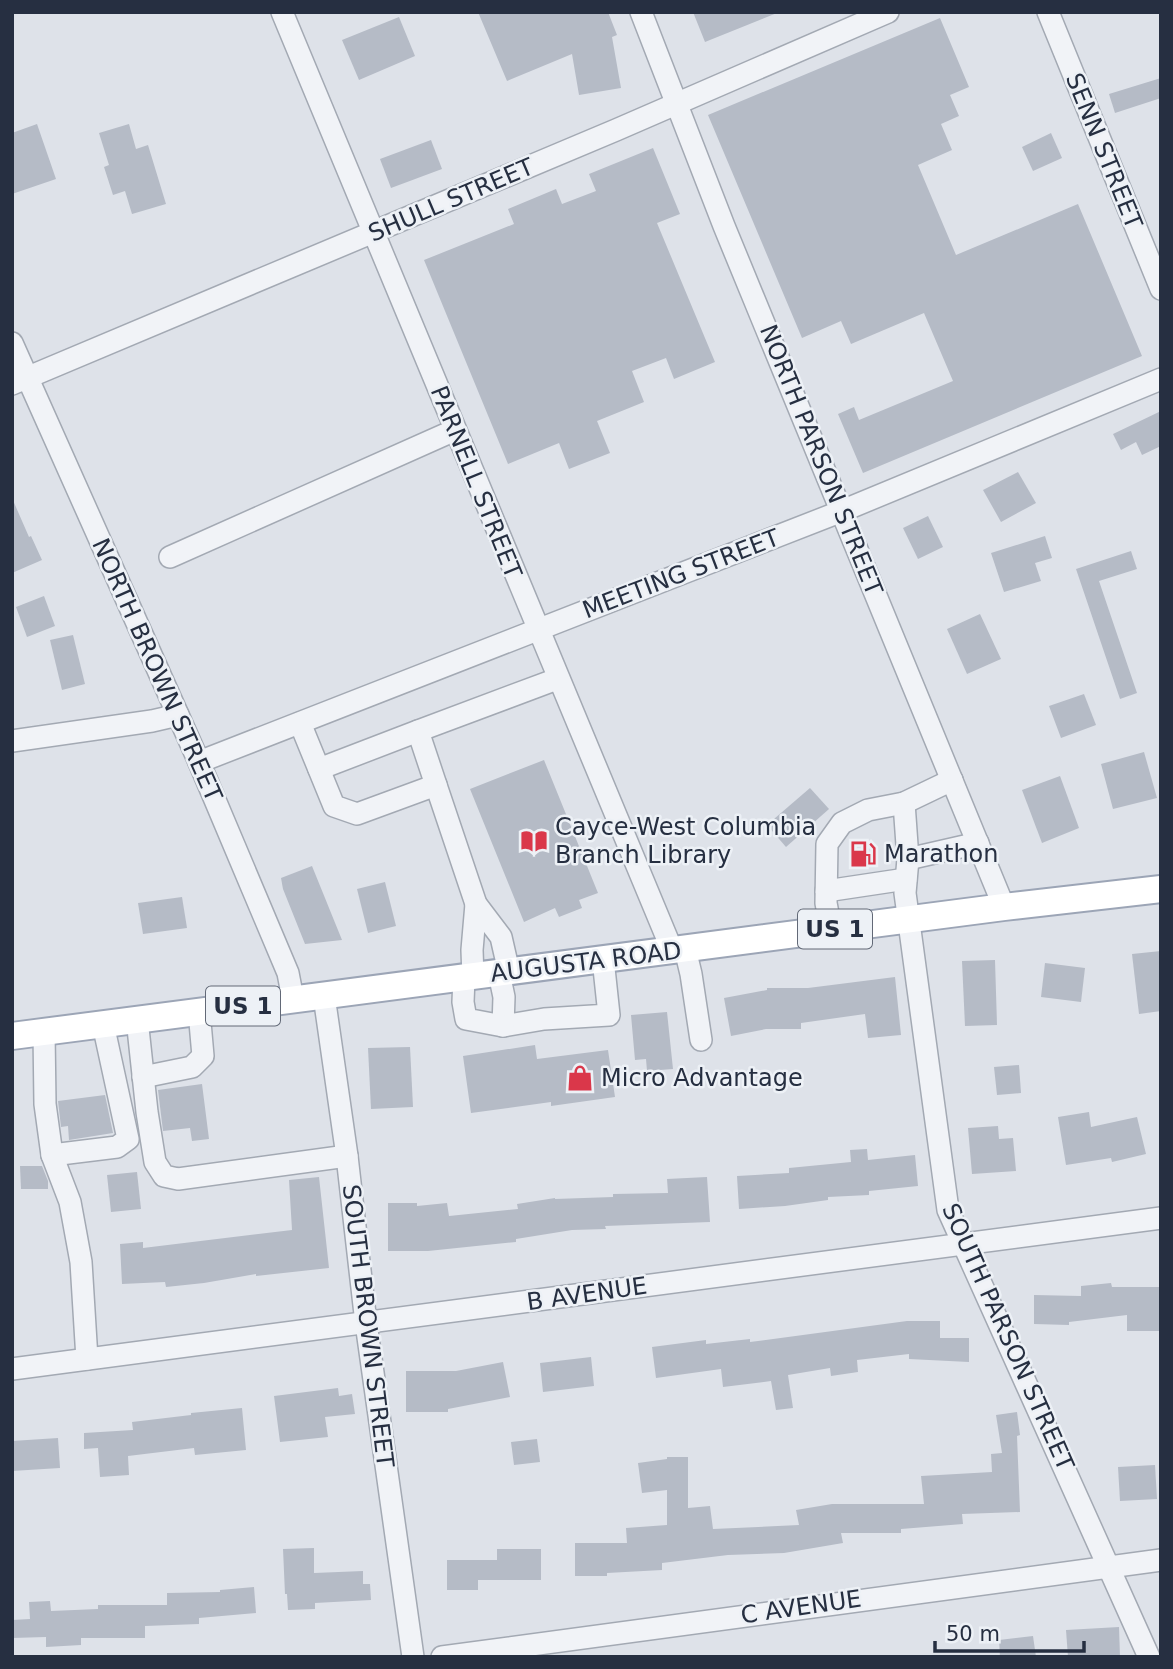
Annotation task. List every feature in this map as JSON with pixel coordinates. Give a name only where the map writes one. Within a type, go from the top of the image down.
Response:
[{"type":"main road","name":"AUGUSTA ROAD","points":[[12,1036],[831,929],[1161,889]]},
{"type":"street","name":"PARNELL STREET","points":[[282,12],[557,679],[691,974],[701,1041]]},
{"type":"street","name":"NORTH PARSON STREET","points":[[641,12],[724,226],[1004,907]]},
{"type":"street","name":"SHULL STREET","points":[[20,381],[888,12]]},
{"type":"street","name":"SENN STREET","points":[[1048,12],[1161,289]]},
{"type":"street","name":"NORTH BROWN STREET","points":[[12,343],[20,381],[199,762],[288,973],[293,999]]},
{"type":"street","name":"MEETING STREET","points":[[199,762],[842,511],[1161,379]]},
{"type":"street","points":[[170,557],[454,430]]},
{"type":"street","points":[[319,769],[557,679]]},
{"type":"street","points":[[12,741],[178,715]]},
{"type":"street","points":[[300,723],[334,806],[357,814],[436,785]]},
{"type":"street","points":[[418,731],[476,904],[502,937],[486,975],[463,1002],[466,1019],[503,1026],[544,1019],[609,1015],[603,959]]},
{"type":"street","points":[[831,929],[826,891],[827,844],[842,823],[868,810],[904,803],[952,780]]},
{"type":"street","name":"SOUTH PARSON STREET","points":[[904,803],[907,869],[905,893],[947,1210],[1149,1657]]},
{"type":"street","points":[[826,891],[907,869],[978,843]]},
{"type":"street","points":[[476,904],[472,950],[486,975],[504,997],[503,1026]]},
{"type":"street","name":"SOUTH BROWN STREET","points":[[324,996],[347,1156],[366,1324],[413,1657]]},
{"type":"street","points":[[143,1077],[191,1067],[203,1056],[199,1011]]},
{"type":"street","points":[[137,1019],[155,1162],[164,1176],[178,1179],[347,1156]]},
{"type":"street","points":[[52,1155],[117,1147],[128,1139],[103,1024]]},
{"type":"street","points":[[44,1032],[45,1104],[52,1155],[70,1202],[80,1262],[88,1359]]},
{"type":"street","name":"B AVENUE","points":[[12,1369],[1161,1218]]},
{"type":"street","name":"C AVENUE","points":[[442,1657],[1161,1560]]},
{"type":"building","points":[[478,12],[608,12],[617,35],[612,37],[621,88],[579,95],[572,54],[507,81]]},
{"type":"building","points":[[693,12],[777,12],[777,13],[705,42]]},
{"type":"building","points":[[399,17],[415,56],[359,80],[342,40]]},
{"type":"building","points":[[940,18],[969,87],[950,95],[959,116],[941,124],[952,150],[918,165],[956,255],[1078,204],[1142,356],[863,473],[838,414],[854,407],[859,420],[953,381],[924,313],[851,344],[841,321],[802,338],[708,115]]},
{"type":"building","points":[[1161,78],[1161,98],[1115,113],[1109,94]]},
{"type":"building","points":[[37,124],[56,179],[12,194],[12,133]]},
{"type":"building","points":[[129,124],[136,149],[148,145],[166,204],[132,214],[125,191],[113,195],[104,167],[109,165],[99,133]]},
{"type":"building","points":[[1051,133],[1062,158],[1033,171],[1022,147]]},
{"type":"building","points":[[431,140],[442,169],[391,188],[380,159]]},
{"type":"building","points":[[653,148],[680,214],[657,223],[715,362],[674,379],[666,358],[632,371],[644,402],[597,421],[610,453],[569,469],[559,443],[508,464],[424,260],[514,224],[508,209],[556,189],[562,204],[596,191],[589,174]]},
{"type":"building","points":[[1161,411],[1161,446],[1142,455],[1136,442],[1121,450],[1113,434]]},
{"type":"building","points":[[1018,472],[1036,503],[1001,522],[983,490]]},
{"type":"building","points":[[12,498],[42,560],[12,573]]},
{"type":"building","points":[[928,516],[943,547],[918,559],[903,528]]},
{"type":"building","points":[[1045,536],[1052,558],[1035,563],[1041,581],[1004,592],[991,553]]},
{"type":"building","points":[[1131,551],[1137,569],[1099,581],[1137,693],[1120,699],[1076,569]]},
{"type":"building","points":[[44,596],[55,626],[27,637],[16,607]]},
{"type":"building","points":[[980,614],[1001,659],[967,674],[947,629]]},
{"type":"building","points":[[73,635],[85,684],[62,690],[50,640]]},
{"type":"building","points":[[1084,694],[1096,725],[1061,738],[1049,706]]},
{"type":"building","points":[[1144,752],[1157,798],[1113,809],[1101,764]]},
{"type":"building","name":"Cayce-West Columbia Branch Library","points":[[544,760],[598,893],[579,900],[582,908],[559,917],[555,908],[524,922],[470,789]]},
{"type":"building","points":[[1060,776],[1079,828],[1042,843],[1022,790]]},
{"type":"building","points":[[810,788],[829,809],[786,847],[767,825]]},
{"type":"building","points":[[312,866],[342,940],[305,944],[281,878]]},
{"type":"building","points":[[385,882],[396,926],[368,933],[357,889]]},
{"type":"building","points":[[182,897],[187,928],[143,934],[138,903]]},
{"type":"building","points":[[1161,951],[1161,1011],[1139,1014],[1132,954]]},
{"type":"building","points":[[995,960],[997,1025],[965,1026],[962,961]]},
{"type":"building","points":[[1045,963],[1085,968],[1081,1002],[1041,997]]},
{"type":"building","points":[[895,977],[901,1035],[868,1038],[865,1014],[801,1023],[801,1029],[766,1029],[731,1036],[724,998],[767,988],[808,988]]},
{"type":"building","points":[[667,1012],[673,1069],[647,1071],[646,1059],[635,1060],[631,1015]]},
{"type":"building","points":[[535,1045],[537,1059],[608,1050],[615,1097],[471,1113],[463,1056]]},
{"type":"building","points":[[410,1047],[413,1107],[371,1109],[368,1048]]},
{"type":"building","points":[[1019,1065],[1021,1093],[997,1095],[994,1067]]},
{"type":"building","points":[[202,1084],[209,1139],[192,1141],[190,1128],[163,1131],[158,1090]]},
{"type":"building","points":[[105,1095],[113,1133],[69,1140],[68,1126],[61,1127],[58,1101]]},
{"type":"building","points":[[1089,1112],[1091,1127],[1137,1117],[1146,1154],[1112,1162],[1111,1158],[1066,1165],[1058,1117]]},
{"type":"building","points":[[998,1126],[999,1139],[1013,1138],[1016,1171],[972,1174],[968,1128]]},
{"type":"building","points":[[867,1149],[868,1160],[915,1155],[918,1186],[869,1191],[869,1195],[828,1197],[828,1200],[785,1206],[739,1209],[737,1176],[789,1173],[789,1168],[851,1162],[850,1150]]},
{"type":"building","points":[[20,1166],[42,1166],[48,1189],[21,1189]]},
{"type":"building","points":[[137,1172],[141,1209],[111,1212],[107,1175]]},
{"type":"building","points":[[319,1177],[329,1268],[256,1274],[166,1287],[165,1282],[122,1284],[120,1244],[143,1242],[143,1248],[292,1230],[289,1180]]},
{"type":"building","points":[[707,1177],[710,1222],[605,1226],[606,1229],[572,1230],[516,1239],[516,1242],[428,1251],[388,1251],[388,1203],[417,1203],[417,1206],[447,1203],[449,1216],[518,1209],[517,1204],[555,1198],[668,1193],[667,1179]]},
{"type":"building","points":[[1111,1283],[1112,1287],[1161,1287],[1161,1331],[1127,1331],[1127,1315],[1069,1322],[1069,1325],[1034,1324],[1034,1295],[1081,1296],[1081,1286]]},
{"type":"building","points":[[907,1321],[940,1321],[940,1338],[969,1338],[969,1362],[909,1359],[909,1354],[857,1360],[858,1372],[831,1376],[830,1368],[788,1375],[793,1408],[776,1410],[771,1381],[723,1387],[721,1369],[656,1378],[652,1347],[706,1340],[706,1344],[750,1339],[750,1342]]},
{"type":"building","points":[[591,1357],[594,1386],[543,1392],[540,1363]]},
{"type":"building","points":[[503,1362],[510,1397],[448,1409],[448,1412],[406,1412],[406,1371],[456,1371]]},
{"type":"building","points":[[338,1388],[339,1396],[352,1394],[355,1414],[325,1417],[328,1437],[280,1442],[274,1396]]},
{"type":"building","points":[[242,1408],[246,1450],[195,1455],[194,1448],[128,1456],[129,1475],[100,1477],[98,1448],[84,1449],[84,1433],[133,1430],[132,1422]]},
{"type":"building","points":[[1017,1412],[1020,1435],[1017,1436],[1020,1512],[962,1514],[963,1524],[901,1529],[901,1533],[841,1533],[843,1543],[784,1553],[728,1555],[662,1563],[662,1570],[607,1573],[607,1576],[575,1576],[575,1543],[627,1543],[626,1528],[667,1525],[667,1490],[642,1493],[638,1463],[667,1457],[688,1457],[688,1508],[710,1506],[713,1529],[799,1525],[796,1510],[832,1504],[924,1504],[921,1476],[992,1472],[991,1454],[1002,1453],[996,1415]]},
{"type":"building","points":[[58,1438],[60,1468],[12,1471],[12,1441]]},
{"type":"building","points":[[537,1439],[540,1462],[514,1465],[511,1442]]},
{"type":"building","points":[[1155,1465],[1157,1499],[1120,1501],[1118,1467]]},
{"type":"building","points":[[314,1548],[314,1573],[363,1571],[363,1584],[370,1584],[371,1600],[315,1603],[315,1609],[288,1610],[283,1549]]},
{"type":"building","points":[[497,1549],[541,1549],[541,1580],[478,1580],[478,1590],[447,1590],[447,1560],[497,1560]]},
{"type":"building","points":[[254,1587],[256,1613],[199,1618],[199,1624],[145,1626],[145,1638],[81,1638],[81,1645],[46,1647],[46,1637],[12,1638],[12,1620],[30,1619],[29,1602],[50,1601],[51,1611],[98,1609],[98,1605],[167,1605],[167,1593],[220,1592]]},
{"type":"building","points":[[1119,1627],[1120,1657],[1068,1657],[1066,1630]]},
{"type":"building","points":[[1033,1636],[1036,1657],[1000,1657],[999,1640]]},
{"type":"place","name":"Cayce-West Columbia Branch Library","points":[[534,841]]},
{"type":"place","name":"Marathon","points":[[863,854]]},
{"type":"place","name":"Micro Advantage","points":[[580,1078]]}]
